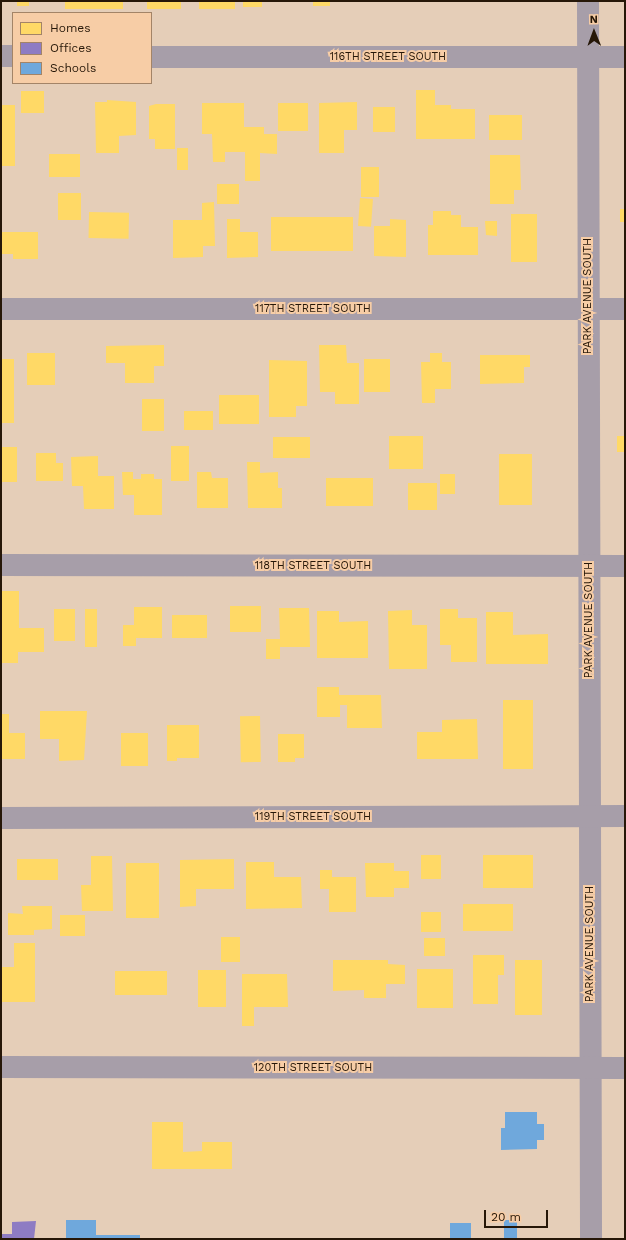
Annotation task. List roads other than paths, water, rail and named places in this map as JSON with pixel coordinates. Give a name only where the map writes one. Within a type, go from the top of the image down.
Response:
[{"type":"street","name":"PARK AVENUE SOUTH","points":[[588,1],[591,1239]]},
{"type":"street","points":[[1,56],[12,56]]},
{"type":"street","name":"116TH STREET SOUTH","points":[[152,56],[625,57]]},
{"type":"street","name":"117TH STREET SOUTH","points":[[1,309],[625,309]]},
{"type":"street","name":"118TH STREET SOUTH","points":[[1,565],[625,566]]},
{"type":"street","name":"119TH STREET SOUTH","points":[[1,818],[625,816]]},
{"type":"street","name":"120TH STREET SOUTH","points":[[1,1067],[625,1068]]}]
